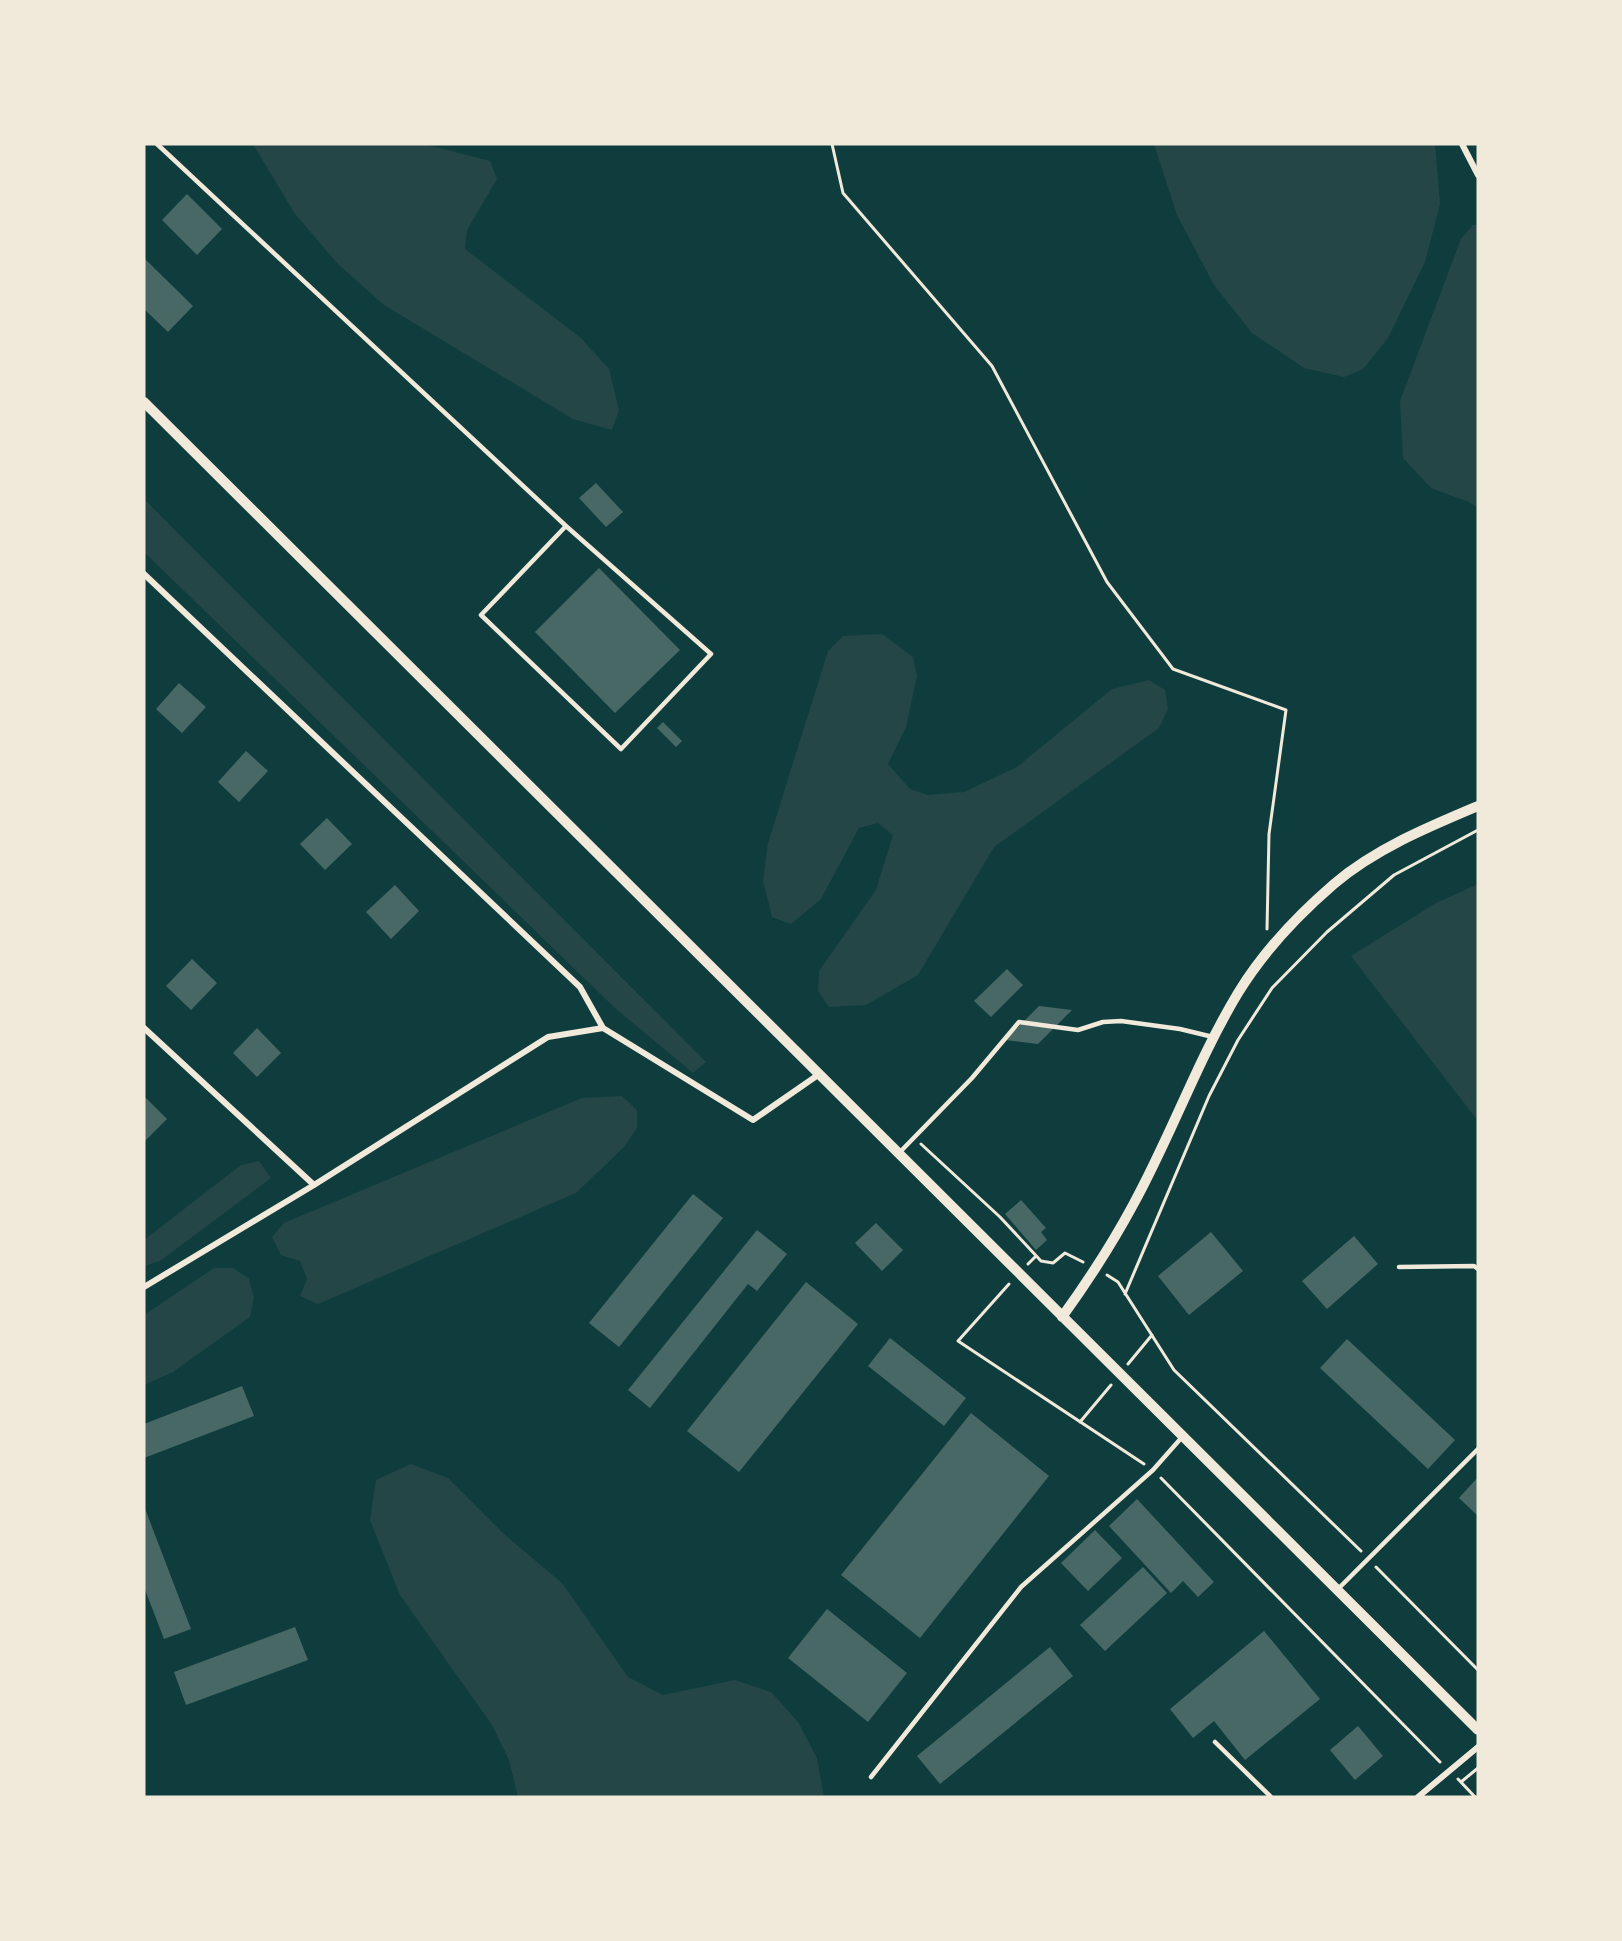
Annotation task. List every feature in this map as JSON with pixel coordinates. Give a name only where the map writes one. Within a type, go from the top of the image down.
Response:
[{"type":"street","points":[[1462,144],[1478,175]]},
{"type":"street","points":[[144,402],[1478,1730]]},
{"type":"street","points":[[144,574],[580,987],[603,1028],[753,1120],[818,1075]]},
{"type":"street","points":[[1062,1317],[1096,1268],[1134,1204],[1214,1037],[1239,991],[1266,952],[1313,904],[1355,869],[1385,849],[1478,806]]},
{"type":"street","points":[[144,1028],[314,1185]]},
{"type":"street","points":[[144,1287],[314,1185],[548,1037],[603,1028]]},
{"type":"street","points":[[1418,1797],[1478,1747]]},
{"type":"lane","points":[[157,144],[566,526],[711,654],[621,749],[481,615],[566,526]]},
{"type":"lane","points":[[898,1154],[972,1078],[1019,1022],[1078,1030],[1104,1022],[1121,1021],[1180,1029],[1214,1037]]},
{"type":"lane","points":[[1399,1267],[1474,1266],[1478,1269]]},
{"type":"lane","points":[[871,1777],[1021,1587],[1153,1470],[1183,1436]]},
{"type":"lane","points":[[1337,1590],[1478,1449]]},
{"type":"lane","points":[[1215,1743],[1271,1797]]},
{"type":"path","points":[[832,144],[843,193],[992,366],[1107,582],[1173,669],[1287,710],[1269,834],[1266,952]]},
{"type":"path","points":[[1125,1294],[1209,1096],[1238,1040],[1272,988],[1327,932],[1394,875],[1478,830]]},
{"type":"path","points":[[915,1137],[932,1156],[1000,1217],[1041,1261],[1053,1263],[1065,1253],[1118,1282],[1173,1370],[1368,1559],[1478,1670]]},
{"type":"path","points":[[1036,1256],[958,1341],[1153,1470],[1475,1797]]},
{"type":"path","points":[[1461,1782],[1478,1768]]},
{"type":"shaded area","points":[[253,144],[424,144],[490,161],[497,179],[467,230],[465,249],[581,338],[609,369],[619,410],[612,430],[573,419],[384,305],[338,264],[295,214]]},
{"type":"shaded area","points":[[1154,144],[1435,144],[1440,204],[1425,262],[1388,338],[1363,369],[1344,377],[1304,368],[1252,333],[1214,285],[1177,215]]},
{"type":"shaded area","points":[[1473,225],[1478,225],[1478,508],[1469,502],[1431,488],[1403,458],[1400,401],[1461,239]]},
{"type":"shaded area","points":[[144,499],[706,1062],[693,1073],[615,1008],[144,552]]},
{"type":"shaded area","points":[[882,634],[913,657],[917,676],[906,727],[888,764],[910,789],[928,795],[964,792],[1017,767],[1112,689],[1149,680],[1165,690],[1168,709],[1159,728],[994,847],[918,975],[866,1005],[829,1007],[818,991],[819,971],[876,890],[893,835],[878,823],[859,828],[821,899],[791,924],[772,917],[763,881],[768,843],[828,651],[843,636]]},
{"type":"shaded area","points":[[1478,884],[1478,1121],[1351,956],[1436,903]]},
{"type":"shaded area","points":[[622,1096],[637,1110],[637,1128],[625,1146],[576,1193],[318,1304],[300,1296],[307,1279],[300,1261],[281,1255],[272,1237],[284,1223],[582,1098]]},
{"type":"shaded area","points":[[259,1161],[271,1178],[160,1261],[144,1266],[144,1240],[241,1165]]},
{"type":"shaded area","points":[[214,1268],[233,1268],[249,1279],[254,1298],[250,1317],[173,1372],[144,1385],[144,1315]]},
{"type":"shaded area","points":[[411,1464],[448,1478],[504,1534],[562,1583],[628,1677],[663,1695],[735,1680],[771,1692],[798,1722],[817,1758],[824,1797],[518,1797],[509,1760],[492,1725],[400,1595],[370,1520],[376,1480]]},
{"type":"building","points":[[187,194],[222,229],[197,255],[162,220]]},
{"type":"building","points":[[144,258],[193,306],[168,332],[144,309]]},
{"type":"building","points":[[596,483],[623,512],[606,527],[579,498]]},
{"type":"building","points":[[599,568],[680,650],[615,713],[535,632]]},
{"type":"building","points":[[179,683],[206,707],[182,733],[156,709]]},
{"type":"building","points":[[663,722],[682,741],[676,747],[657,728]]},
{"type":"building","points":[[246,751],[268,771],[239,802],[218,782]]},
{"type":"building","points":[[327,818],[352,844],[325,870],[300,844]]},
{"type":"building","points":[[395,885],[419,911],[391,939],[366,912]]},
{"type":"building","points":[[192,959],[217,983],[191,1010],[166,986]]},
{"type":"building","points":[[1007,969],[1023,985],[991,1017],[974,1001]]},
{"type":"building","points":[[1039,1006],[1072,1010],[1038,1044],[1005,1040]]},
{"type":"building","points":[[257,1028],[281,1053],[257,1077],[233,1053]]},
{"type":"building","points":[[144,1096],[167,1119],[144,1142]]},
{"type":"building","points":[[693,1194],[723,1218],[619,1347],[589,1323]]},
{"type":"building","points":[[1021,1200],[1046,1228],[1041,1232],[1047,1240],[1036,1250],[1005,1214]]},
{"type":"building","points":[[876,1223],[903,1250],[882,1271],[855,1243]]},
{"type":"building","points":[[757,1230],[787,1254],[757,1291],[748,1284],[650,1408],[628,1390]]},
{"type":"building","points":[[1211,1232],[1243,1271],[1189,1315],[1158,1276]]},
{"type":"building","points":[[1354,1236],[1378,1264],[1327,1309],[1302,1281]]},
{"type":"building","points":[[806,1282],[858,1324],[739,1472],[687,1431]]},
{"type":"building","points":[[890,1338],[966,1398],[944,1426],[868,1366]]},
{"type":"building","points":[[1347,1339],[1455,1440],[1428,1469],[1320,1368]]},
{"type":"building","points":[[242,1386],[254,1416],[144,1458],[144,1424]]},
{"type":"building","points":[[971,1413],[1049,1476],[920,1638],[841,1575]]},
{"type":"building","points":[[1478,1477],[1478,1516],[1459,1498]]},
{"type":"building","points":[[1137,1499],[1214,1582],[1198,1597],[1183,1581],[1171,1593],[1109,1526]]},
{"type":"building","points":[[144,1506],[191,1629],[164,1639],[144,1587]]},
{"type":"building","points":[[1095,1530],[1122,1558],[1088,1591],[1061,1563]]},
{"type":"building","points":[[1143,1567],[1167,1593],[1105,1651],[1080,1625]]},
{"type":"building","points":[[827,1609],[907,1673],[868,1722],[788,1658]]},
{"type":"building","points":[[295,1627],[308,1660],[186,1705],[174,1672]]},
{"type":"building","points":[[1264,1631],[1320,1699],[1245,1760],[1214,1721],[1193,1738],[1170,1709]]},
{"type":"building","points":[[1050,1647],[1073,1676],[940,1784],[917,1756]]},
{"type":"building","points":[[1358,1726],[1383,1756],[1355,1780],[1330,1750]]}]
